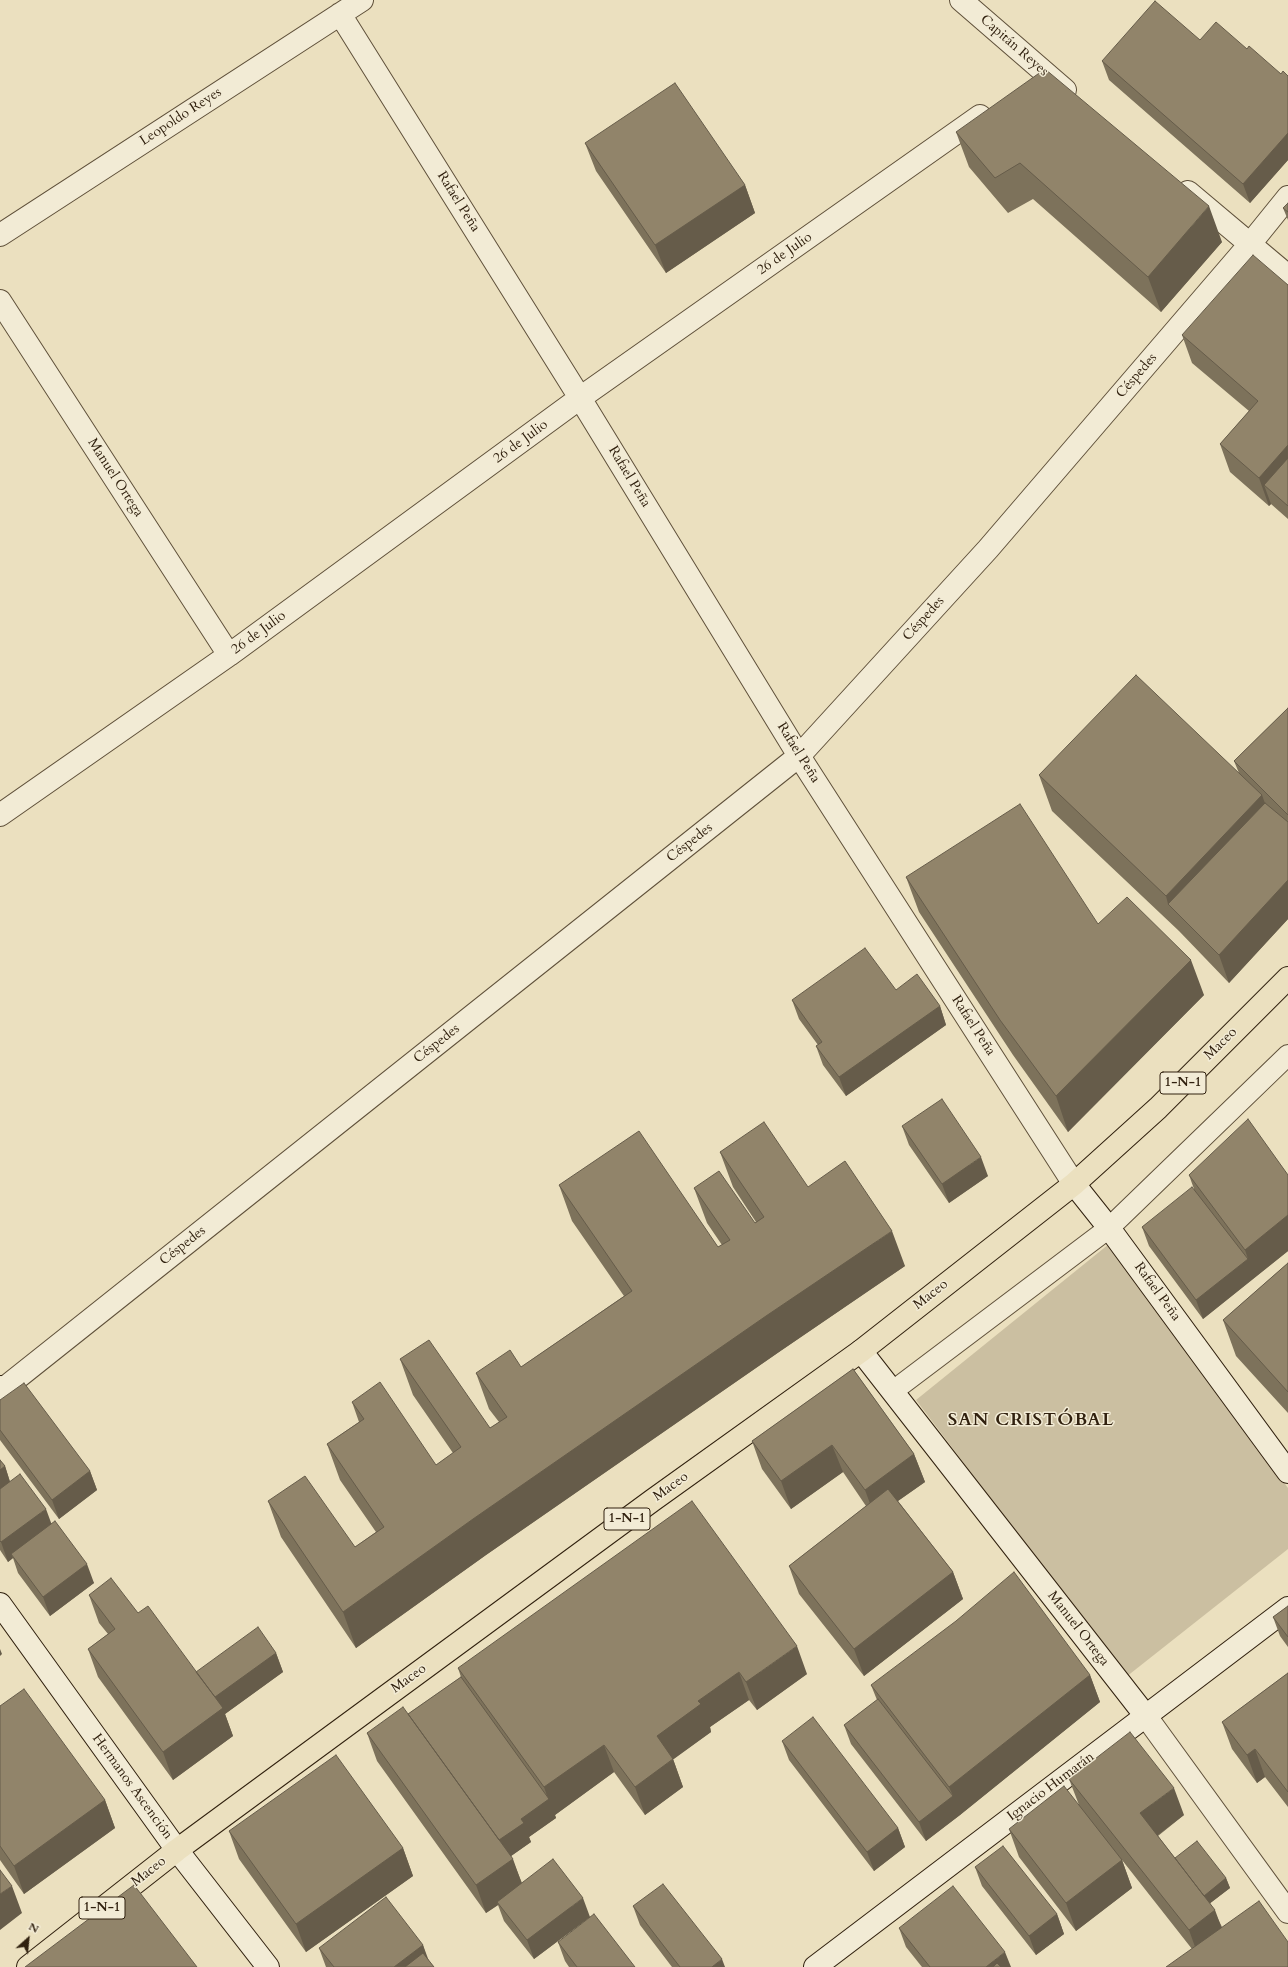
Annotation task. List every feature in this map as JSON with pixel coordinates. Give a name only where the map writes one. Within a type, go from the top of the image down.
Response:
[{"type":"main road","name":"Maceo","points":[[28,1967],[177,1850],[653,1500],[861,1351],[1074,1184],[1158,1108],[1288,978]]},
{"type":"street","name":"Leopoldo Reyes","points":[[0,235],[362,0]]},
{"type":"street","name":"Capitán Reyes","points":[[961,0],[1079,102]]},
{"type":"street","name":"Rafael Peña","points":[[340,14],[580,398],[799,756],[1074,1184],[1109,1228],[1288,1472]]},
{"type":"street","points":[[1023,85],[1043,72]]},
{"type":"street","name":"26 de Julio","points":[[0,813],[229,655],[580,398],[997,104]]},
{"type":"street","points":[[1171,178],[1288,276]]},
{"type":"street","name":"Céspedes","points":[[1,1389],[799,756],[988,549],[1250,244],[1288,197]]},
{"type":"street","name":"Manuel Ortega","points":[[0,301],[229,655]]},
{"type":"street","name":"Manuel Ortega","points":[[861,1351],[1145,1715],[1288,1912]]},
{"type":"street","name":"Hermanos Ascención","points":[[0,1604],[177,1850],[268,1967]]},
{"type":"street","name":"Ignacio Humarán","points":[[816,1967],[1145,1715],[1288,1608]]},
{"type":"lane","points":[[893,1391],[1109,1228],[1288,1055]]},
{"type":"shaded area","points":[[1109,1244],[1288,1488],[1288,1549],[1126,1677],[916,1400]]},
{"type":"building","points":[[1155,1],[1200,40],[1216,22],[1247,49],[1249,46],[1281,74],[1283,71],[1288,76],[1288,133],[1243,184],[1102,61]]},
{"type":"building","points":[[1045,69],[1209,206],[1148,277],[1020,163],[995,178],[956,132]]},
{"type":"building","points":[[675,83],[745,185],[655,245],[585,143]]},
{"type":"building","points":[[1288,203],[1288,212],[1283,208]]},
{"type":"building","points":[[1253,255],[1288,285],[1288,445],[1259,478],[1220,444],[1258,401],[1182,335]]},
{"type":"building","points":[[1288,458],[1288,506],[1264,485]]},
{"type":"building","points":[[1136,675],[1262,795],[1166,896],[1039,775]]},
{"type":"building","points":[[1288,708],[1288,815],[1234,761]]},
{"type":"building","points":[[1265,803],[1288,822],[1288,880],[1219,955],[1168,904]]},
{"type":"building","points":[[1020,804],[1098,924],[1127,897],[1191,960],[1056,1096],[1000,1020],[906,877]]},
{"type":"building","points":[[865,948],[896,990],[917,974],[940,1006],[839,1077],[816,1046],[822,1042],[792,1000]]},
{"type":"building","points":[[942,1099],[981,1157],[942,1184],[902,1126]]},
{"type":"building","points":[[1248,1119],[1288,1175],[1288,1215],[1245,1250],[1189,1175]]},
{"type":"building","points":[[764,1122],[808,1187],[845,1161],[892,1231],[766,1316],[473,1519],[343,1612],[268,1501],[305,1476],[355,1547],[384,1527],[327,1444],[364,1419],[352,1402],[380,1382],[436,1465],[461,1447],[400,1359],[429,1340],[490,1428],[507,1417],[476,1373],[510,1350],[521,1367],[632,1291],[559,1185],[639,1131],[718,1247],[730,1240],[694,1188],[719,1171],[755,1223],[764,1217],[720,1152]]},
{"type":"building","points":[[1192,1187],[1248,1259],[1196,1300],[1142,1227]]},
{"type":"building","points":[[1288,1263],[1288,1392],[1223,1320]]},
{"type":"building","points":[[853,1369],[914,1454],[865,1490],[832,1445],[781,1481],[752,1441]]},
{"type":"building","points":[[24,1383],[90,1471],[52,1500],[0,1430],[0,1400]]},
{"type":"building","points":[[0,1460],[5,1466],[0,1470]]},
{"type":"building","points":[[20,1474],[46,1509],[1,1542],[0,1489]]},
{"type":"building","points":[[888,1489],[953,1572],[854,1649],[789,1566]]},
{"type":"building","points":[[692,1501],[797,1646],[746,1682],[739,1672],[698,1701],[701,1704],[657,1736],[673,1759],[635,1787],[604,1745],[544,1787],[458,1668]]},
{"type":"building","points":[[55,1521],[87,1564],[43,1597],[11,1554]]},
{"type":"building","points":[[1014,1572],[1090,1675],[949,1787],[871,1685],[956,1621]]},
{"type":"building","points":[[111,1578],[138,1613],[148,1606],[223,1708],[163,1752],[88,1649],[115,1629],[89,1595]]},
{"type":"building","points":[[1288,1606],[1288,1637],[1273,1617]]},
{"type":"building","points":[[258,1627],[276,1653],[215,1697],[196,1672]]},
{"type":"building","points":[[1288,1673],[1288,1792],[1255,1749],[1247,1755],[1222,1722]]},
{"type":"building","points":[[461,1677],[549,1799],[521,1819],[524,1823],[499,1840],[408,1714]]},
{"type":"building","points":[[24,1689],[105,1800],[14,1866],[0,1846],[0,1706]]},
{"type":"building","points":[[878,1699],[953,1796],[919,1822],[844,1725]]},
{"type":"building","points":[[403,1707],[513,1859],[476,1885],[367,1733]]},
{"type":"building","points":[[813,1717],[898,1828],[867,1852],[782,1741]]},
{"type":"building","points":[[1130,1732],[1174,1788],[1140,1813],[1215,1910],[1189,1930],[1069,1779]]},
{"type":"building","points":[[336,1755],[403,1848],[296,1924],[229,1831]]},
{"type":"building","points":[[1064,1786],[1122,1860],[1066,1903],[1009,1829]]},
{"type":"building","points":[[1197,1841],[1226,1878],[1204,1896],[1175,1858]]},
{"type":"building","points":[[1003,1846],[1057,1914],[1029,1936],[975,1867]]},
{"type":"building","points":[[553,1859],[583,1898],[527,1940],[497,1902]]},
{"type":"building","points":[[0,1870],[12,1886],[0,1894]]},
{"type":"building","points":[[663,1884],[722,1959],[712,1967],[680,1967],[633,1906]]},
{"type":"building","points":[[134,1885],[197,1967],[25,1967]]},
{"type":"building","points":[[953,1886],[1005,1952],[986,1967],[930,1967],[899,1928]]},
{"type":"building","points":[[386,1897],[423,1945],[394,1967],[334,1967],[319,1948]]},
{"type":"building","points":[[1259,1901],[1288,1942],[1288,1967],[1166,1967]]},
{"type":"building","points":[[594,1914],[635,1967],[577,1967],[558,1942]]},
{"type":"building","points":[[423,1953],[434,1967],[405,1967]]},
{"type":"building","points":[[997,1963],[1001,1967],[993,1967]]},
{"type":"district","name":"SAN CRISTÓBAL","points":[[1031,1421]]}]
